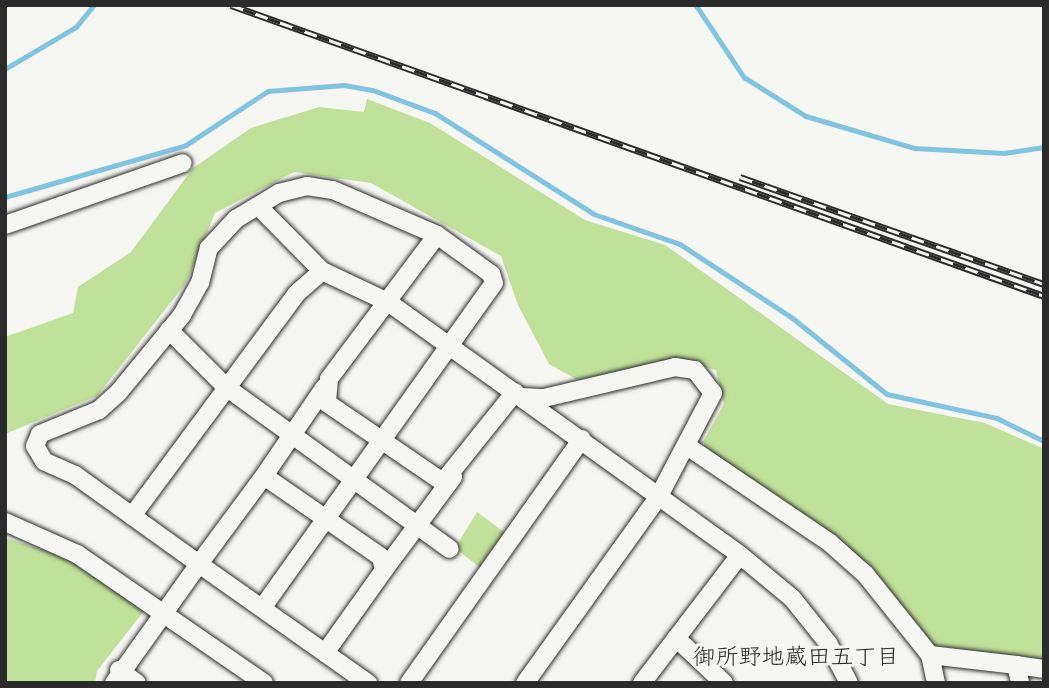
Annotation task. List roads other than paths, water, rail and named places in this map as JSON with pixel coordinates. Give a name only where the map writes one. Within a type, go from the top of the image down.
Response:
[{"type":"street","points":[[5,225],[183,163]]},
{"type":"street","points":[[262,608],[494,283],[491,274],[437,235],[333,190],[307,186],[258,206],[209,248],[200,283],[170,330],[99,410],[40,434],[35,446],[44,461],[132,516],[198,564],[368,683]]},
{"type":"street","points":[[258,206],[322,271],[388,302],[740,555],[792,598],[828,643],[849,683]]},
{"type":"street","points":[[137,683],[117,676],[264,476],[290,431],[437,235]]},
{"type":"street","points":[[132,516],[297,293],[322,271]]},
{"type":"street","points":[[170,330],[226,387],[356,478],[450,549]]},
{"type":"street","points":[[519,394],[544,398],[627,374],[695,370],[713,393],[659,496],[525,683]]},
{"type":"street","points":[[324,388],[327,403],[433,481],[453,477]]},
{"type":"street","points":[[325,653],[453,477],[519,394]]},
{"type":"street","points":[[409,683],[582,439]]},
{"type":"street","points":[[687,446],[830,543],[865,574],[930,654],[936,683]]},
{"type":"street","points":[[264,476],[328,517],[381,557],[384,570]]},
{"type":"street","points":[[5,522],[77,554],[264,683]]},
{"type":"street","points":[[642,683],[740,555]]},
{"type":"street","points":[[676,638],[724,683]]},
{"type":"street","points":[[930,654],[1018,674],[1044,669]]},
{"type":"waterway","points":[[5,69],[76,27],[94,5]]},
{"type":"waterway","points":[[696,5],[744,77],[806,116],[915,148],[1004,153],[1044,147]]},
{"type":"waterway","points":[[5,197],[186,145],[268,91],[344,85],[373,90],[435,113],[594,214],[680,244],[794,319],[887,394],[997,418],[1044,441]]},
{"type":"railway","points":[[231,5],[1044,296]]},
{"type":"railway","points":[[740,177],[1044,284]]},
{"type":"district","name":"御所野地蔵田五丁目","points":[[796,657]]}]
